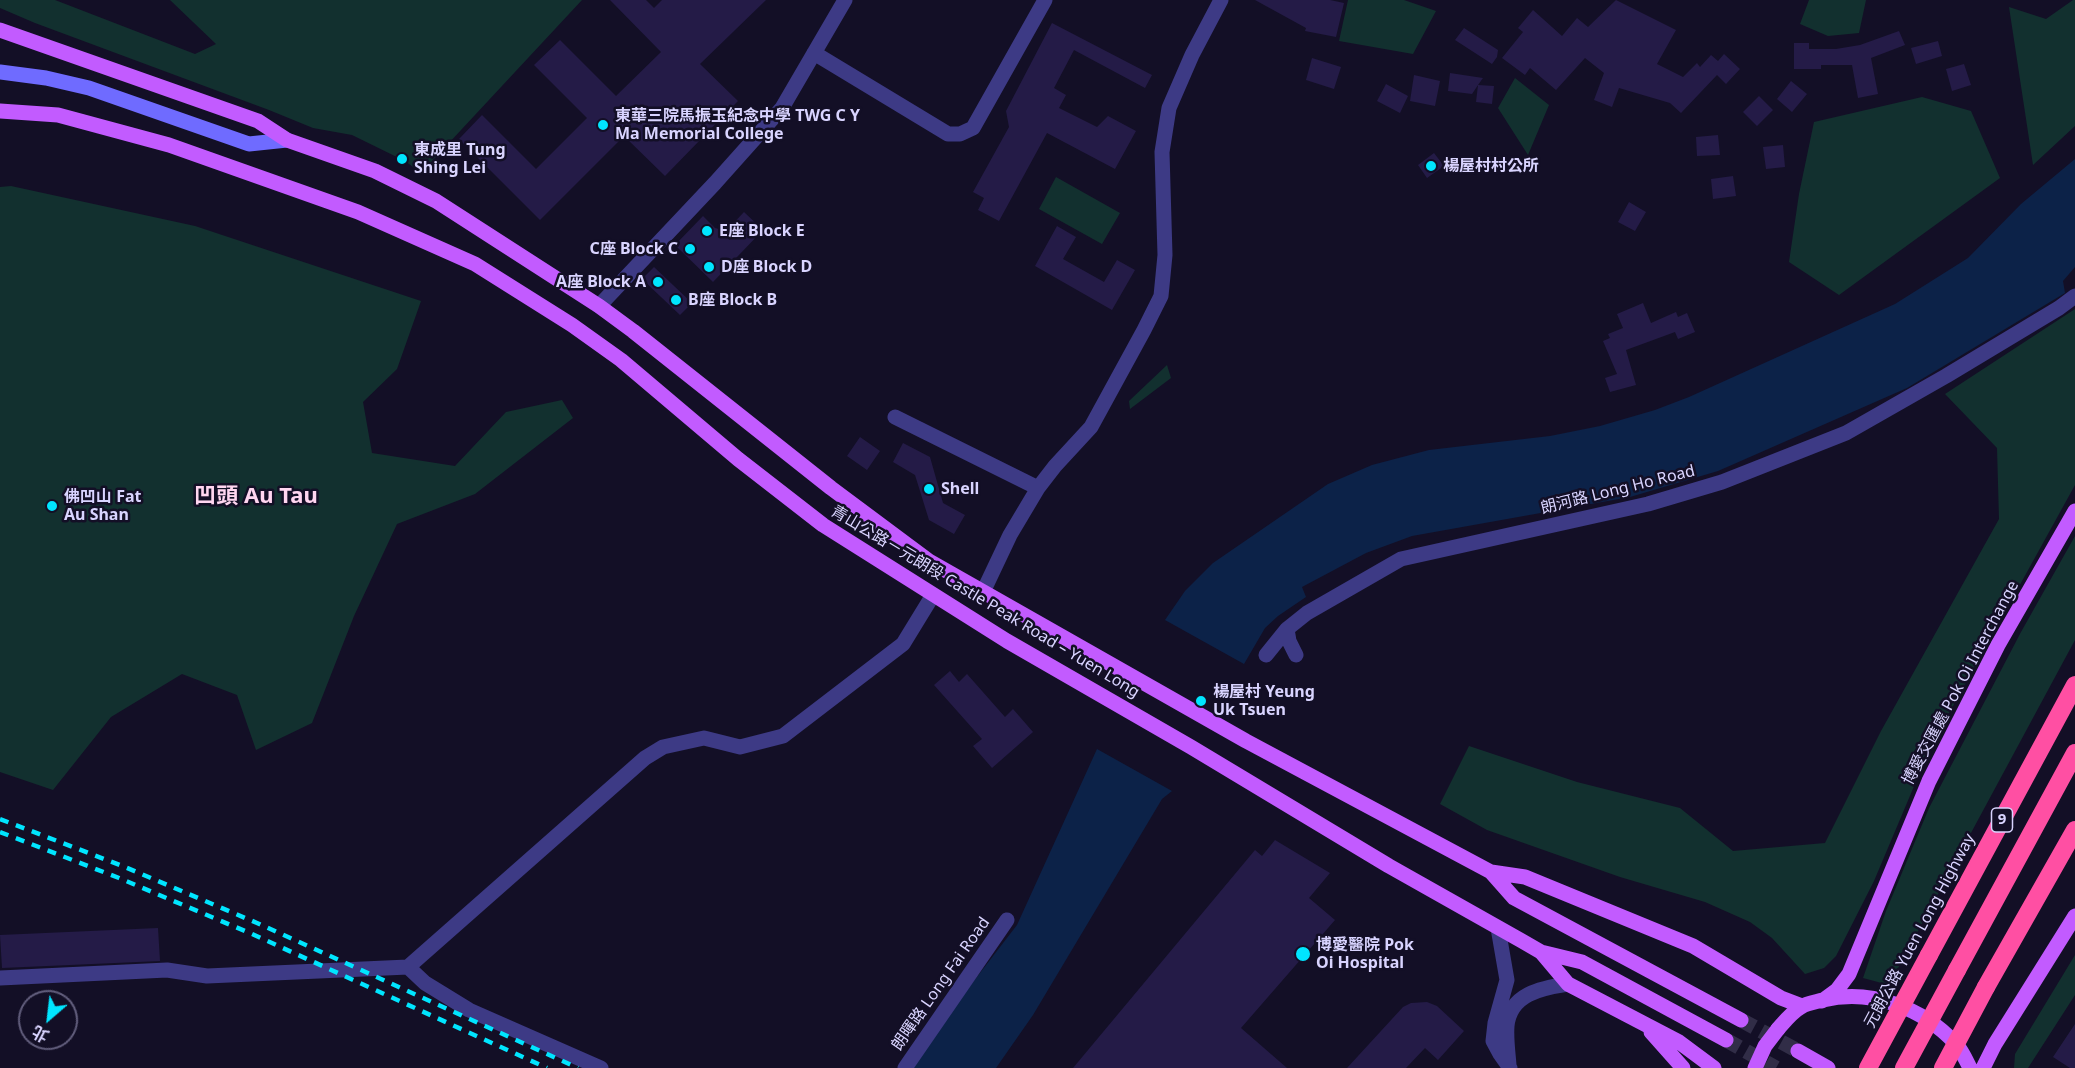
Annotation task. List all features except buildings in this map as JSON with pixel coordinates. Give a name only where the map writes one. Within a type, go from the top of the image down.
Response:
[{"type":"highway","name":"元朗公路 Yuen Long Highway","points":[[1868,1068],[2075,685]]},
{"type":"highway","name":"9","points":[[1904,1068],[2075,753]]},
{"type":"highway","points":[[1943,1068],[2075,830]]},
{"type":"main road","name":"青山公路－元朗段 Castle Peak Road – Yuen Long","points":[[0,30],[258,121],[287,140],[375,171],[436,201],[599,306],[929,561],[1246,741],[1491,873],[1514,898],[1741,1020]]},
{"type":"main road","name":"青山公路－元朗段 Castle Peak Road – Yuen Long","points":[[0,72],[46,78],[89,88],[249,144],[287,140]]},
{"type":"main road","name":"青山公路－元朗段 Castle Peak Road – Yuen Long","points":[[0,111],[58,115],[169,145],[358,212],[475,264],[572,325],[621,360],[738,459],[823,525],[1007,641],[1191,747],[1389,866],[1541,952],[1582,962],[1726,1040]]},
{"type":"main road","name":"博愛交匯處 Pok Oi Interchange","points":[[1822,1001],[1837,990],[1849,974],[1934,771],[1998,645],[2075,511]]},
{"type":"main road","points":[[1491,873],[1525,877],[1693,946],[1781,998],[1802,1006]]},
{"type":"main road","points":[[1983,1068],[1995,1044],[2075,916]]},
{"type":"main road","points":[[1541,952],[1568,984],[1680,1042],[1714,1068]]},
{"type":"main road","name":"博愛交匯處 Pok Oi Interchange","points":[[1755,1068],[1765,1046],[1778,1029],[1802,1006],[1839,996],[1873,997],[1925,1018],[1957,1046],[1970,1068]]},
{"type":"main road","points":[[1643,1023],[1683,1068]]},
{"type":"main road","points":[[1798,1051],[1828,1068]]},
{"type":"street","points":[[599,306],[782,108],[844,0]]},
{"type":"street","points":[[814,53],[948,134],[960,134],[973,128],[1045,0]]},
{"type":"street","points":[[983,592],[1010,535],[1038,488],[1054,466],[1091,427],[1161,296],[1166,255],[1162,152],[1169,108],[1192,55],[1221,0]]},
{"type":"street","name":"朗河路 Long Ho Road","points":[[1266,655],[1287,629],[1307,613],[1401,559],[1648,504],[1722,482],[1846,433],[1946,376],[2075,296]]},
{"type":"street","points":[[895,417],[1038,488]]},
{"type":"street","points":[[0,978],[167,970],[207,976],[408,967],[645,758],[663,747],[704,738],[740,747],[783,736],[903,644],[933,595]]},
{"type":"street","points":[[1287,629],[1289,641],[1296,655]]},
{"type":"street","name":"朗暉路 Long Fai Road","points":[[905,1068],[1007,920]]},
{"type":"street","points":[[1498,928],[1507,980],[1493,1041],[1510,1066]]},
{"type":"street","points":[[408,967],[424,983],[470,1010],[601,1068]]},
{"type":"street","points":[[1510,1066],[1507,1024],[1516,1004],[1533,991],[1568,984]]},
{"type":"green space","points":[[0,0],[55,0],[195,54],[216,44],[170,0],[582,0],[421,173],[405,161],[352,135],[313,128],[35,23],[0,8]]},
{"type":"green space","points":[[1348,0],[1404,0],[1436,11],[1413,54],[1339,41]]},
{"type":"green space","points":[[1809,0],[1866,0],[1859,33],[1828,36],[1800,24]]},
{"type":"green space","points":[[2075,0],[2075,126],[2033,165],[2009,7],[2046,19]]},
{"type":"green space","points":[[1515,78],[1549,105],[1528,155],[1498,108]]},
{"type":"green space","points":[[1922,97],[1971,111],[2000,178],[1839,295],[1789,262],[1799,194],[1814,122]]},
{"type":"green space","points":[[1056,177],[1120,213],[1102,244],[1039,209]]},
{"type":"green space","points":[[11,186],[195,226],[421,301],[397,369],[363,402],[372,453],[455,466],[506,412],[562,400],[573,418],[475,494],[397,524],[354,616],[312,723],[256,750],[237,695],[182,674],[111,717],[53,790],[0,772],[0,187]]},
{"type":"green space","points":[[2075,309],[2075,485],[1931,746],[1874,881],[1836,956],[1824,968],[1805,974],[1772,938],[1750,922],[1705,902],[1620,877],[1487,830],[1440,804],[1469,746],[1577,782],[1680,808],[1733,851],[1825,843],[1881,731],[1999,519],[1997,448],[1945,394]]},
{"type":"green space","points":[[1167,365],[1171,378],[1130,409],[1129,401]]},
{"type":"green space","points":[[2075,536],[2075,640],[1889,985],[1863,978],[1886,911],[1929,808],[2021,632]]},
{"type":"green space","points":[[2075,955],[2075,995],[2028,1068],[2014,1068],[2015,1054]]},
{"type":"water","points":[[2075,159],[2075,267],[2063,281],[2065,293],[1907,388],[1718,471],[1630,497],[1412,536],[1366,553],[1302,587],[1306,597],[1265,628],[1244,664],[1165,620],[1185,591],[1213,563],[1328,484],[1372,465],[1429,450],[1550,436],[1600,426],[1655,410],[1689,397],[1895,304],[1968,258],[2021,204]]},
{"type":"water","points":[[1097,749],[1172,791],[1162,799],[1033,1015],[996,1068],[911,1068],[949,1013],[1017,925]]},
{"type":"tunnel","points":[[1741,1020],[1798,1051]]},
{"type":"tunnel","points":[[1726,1040],[1776,1068]]},
{"type":"railway","points":[[0,819],[125,867],[257,923],[578,1068]]},
{"type":"railway","points":[[0,832],[119,878],[252,934],[547,1068]]},
{"type":"place","name":"東華三院馬振玉紀念中學 TWG C Y Ma Memorial College","points":[[603,125]]},
{"type":"place","name":"東成里 Tung Shing Lei","points":[[402,159]]},
{"type":"place","name":"楊屋村村公所","points":[[1431,166]]},
{"type":"place","name":"E座 Block E","points":[[707,231]]},
{"type":"place","name":"C座 Block C","points":[[690,249]]},
{"type":"place","name":"D座 Block D","points":[[709,267]]},
{"type":"place","name":"A座 Block A","points":[[658,282]]},
{"type":"place","name":"B座 Block B","points":[[676,300]]},
{"type":"place","name":"Shell","points":[[929,489]]},
{"type":"place","name":"佛凹山 Fat Au Shan","points":[[52,506]]},
{"type":"place","name":"楊屋村 Yeung Uk Tsuen","points":[[1201,701]]},
{"type":"place","name":"博愛醫院 Pok Oi Hospital","points":[[1303,954]]},
{"type":"district","name":"凹頭 Au Tau","points":[[256,497]]}]
